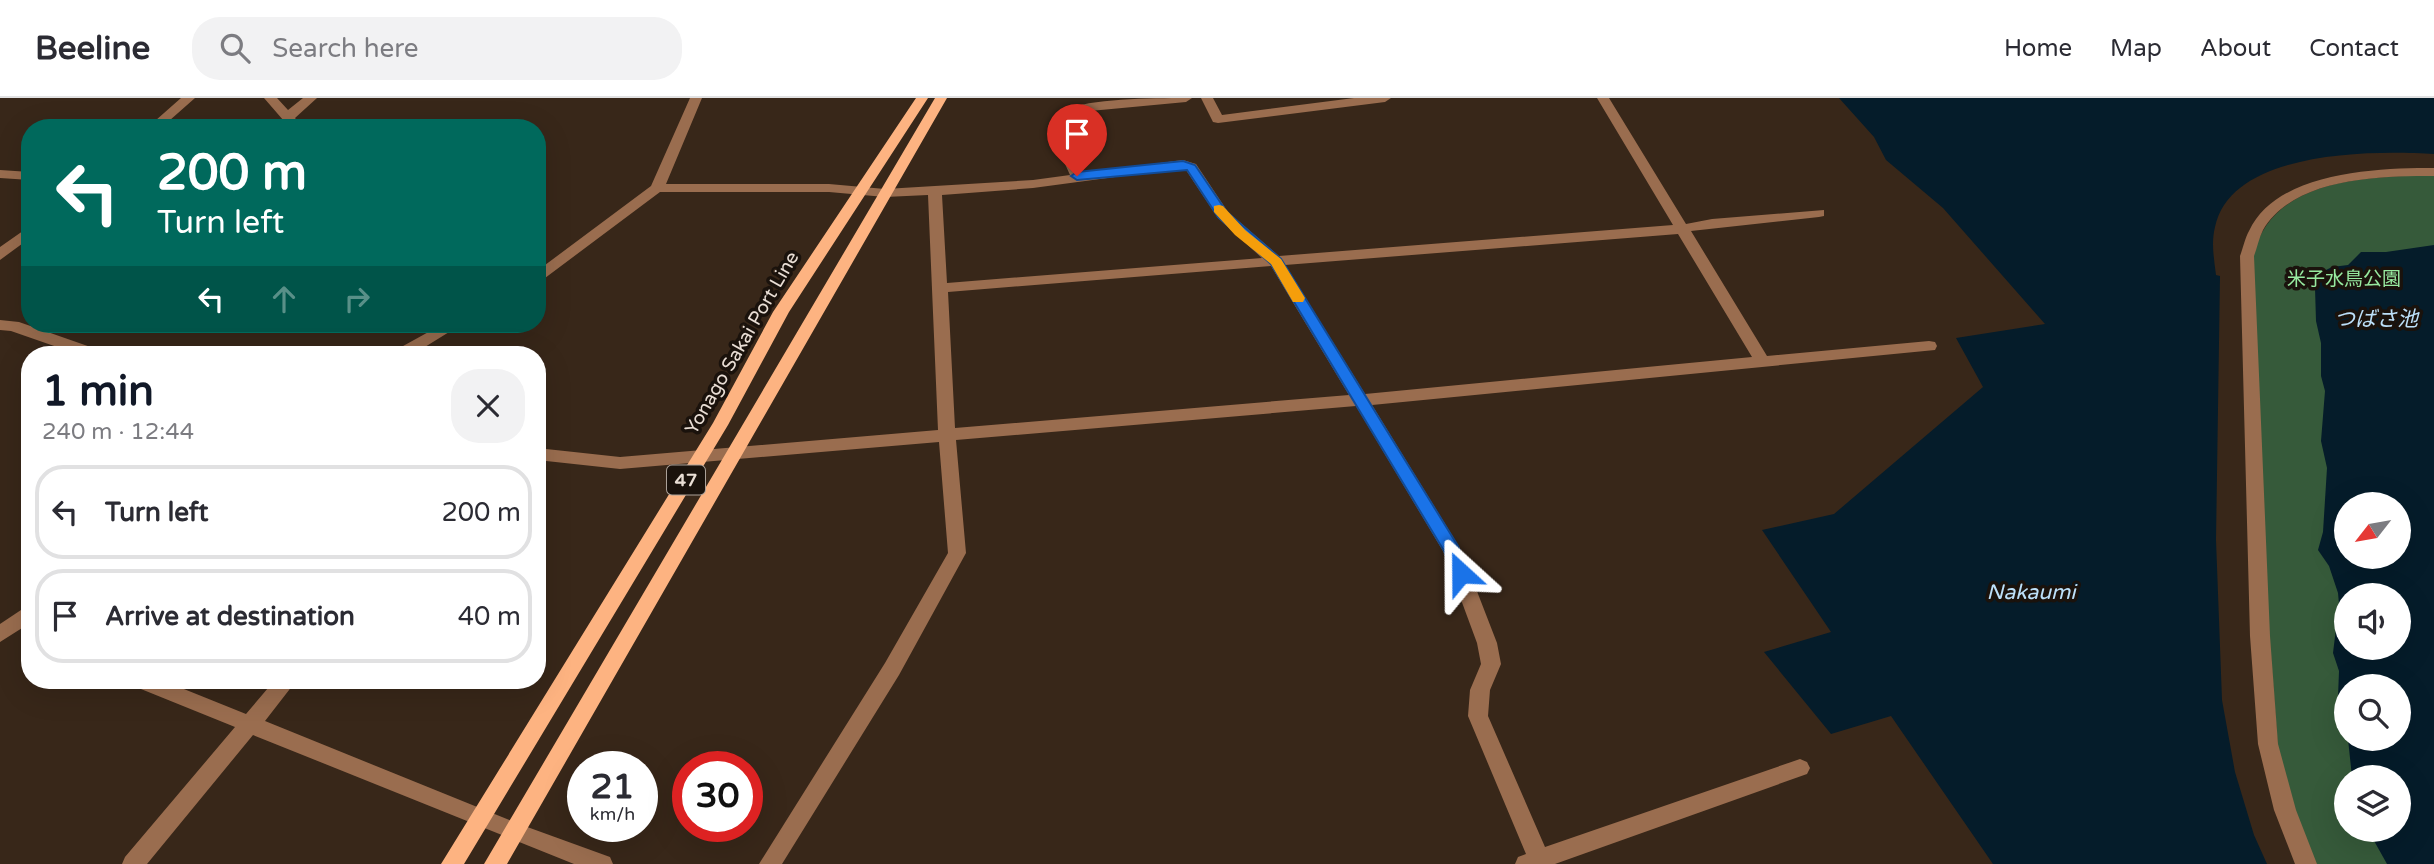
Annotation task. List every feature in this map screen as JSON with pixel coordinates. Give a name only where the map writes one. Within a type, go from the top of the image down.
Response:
[{"type":"main road","name":"Yonago Sakai Port Line","points":[[452,864],[701,456],[781,312],[922,98]]},
{"type":"main road","name":"47","points":[[495,864],[941,98]]},
{"type":"street","points":[[164,119],[188,98]]},
{"type":"street","points":[[270,98],[288,119]]},
{"type":"street","points":[[295,119],[311,98]]},
{"type":"street","points":[[546,272],[657,188],[696,98]]},
{"type":"street","points":[[1077,176],[1055,126],[1074,111],[1090,107],[1186,98]]},
{"type":"street","points":[[1299,98],[1209,102],[1219,119],[1348,99],[1385,98]]},
{"type":"street","points":[[1603,98],[1762,361]]},
{"type":"street","points":[[657,188],[859,190],[885,193],[1033,184],[1077,176],[1183,164],[1191,167],[1223,215],[1276,262],[1452,550],[1487,643],[1492,664],[1480,690],[1478,716],[1532,861],[1800,768]]},
{"type":"street","points":[[2306,864],[2285,810],[2268,744],[2260,623],[2247,256],[2249,243],[2255,228],[2272,208],[2301,192],[2334,181],[2362,176],[2434,173]]},
{"type":"street","points":[[0,174],[21,175]]},
{"type":"street","points":[[770,864],[892,669],[957,553],[947,435],[935,191]]},
{"type":"street","points":[[941,288],[1681,229],[1712,223],[1819,213]]},
{"type":"street","points":[[0,256],[21,238]]},
{"type":"street","points":[[0,325],[21,329]]},
{"type":"street","points":[[33,333],[70,346]]},
{"type":"street","points":[[416,346],[438,333]]},
{"type":"street","points":[[546,455],[620,463],[1359,400],[1929,346]]},
{"type":"street","points":[[5,630],[21,618]]},
{"type":"street","points":[[162,689],[514,832],[602,864]]},
{"type":"street","points":[[133,864],[279,689]]},
{"type":"green space","name":"米子水鳥公園","points":[[2434,175],[2434,864],[2316,864],[2293,813],[2279,762],[2266,593],[2253,256],[2264,230],[2280,210],[2301,196],[2326,187],[2381,177]]},
{"type":"water","name":"Nakaumi","points":[[1839,98],[2434,98],[2434,154],[2342,155],[2275,169],[2247,183],[2227,202],[2215,227],[2214,257],[2216,275],[2220,276],[2216,540],[2222,700],[2235,772],[2254,835],[2267,864],[1993,864],[1891,716],[1831,734],[1764,652],[1831,632],[1762,530],[1834,514],[1983,387],[1956,338],[2045,324],[1943,208],[1886,160],[1874,137]]},
{"type":"water","name":"つばさ池","points":[[2434,245],[2434,864],[2387,864],[2375,842],[2411,842],[2411,765],[2351,765],[2349,751],[2411,751],[2411,674],[2339,674],[2335,660],[2411,660],[2411,583],[2335,583],[2329,566],[2318,550],[2323,532],[2327,468],[2321,441],[2325,391],[2321,376],[2321,343],[2316,321],[2315,288],[2324,271],[2348,265],[2361,252],[2386,252]]},
{"type":"slow traffic","points":[[1219,209],[1240,233],[1276,262],[1298,298]]},
{"type":"route","points":[[1077,176],[1183,164],[1191,167],[1223,215],[1240,233],[1276,262],[1452,550],[1461,573]]}]
